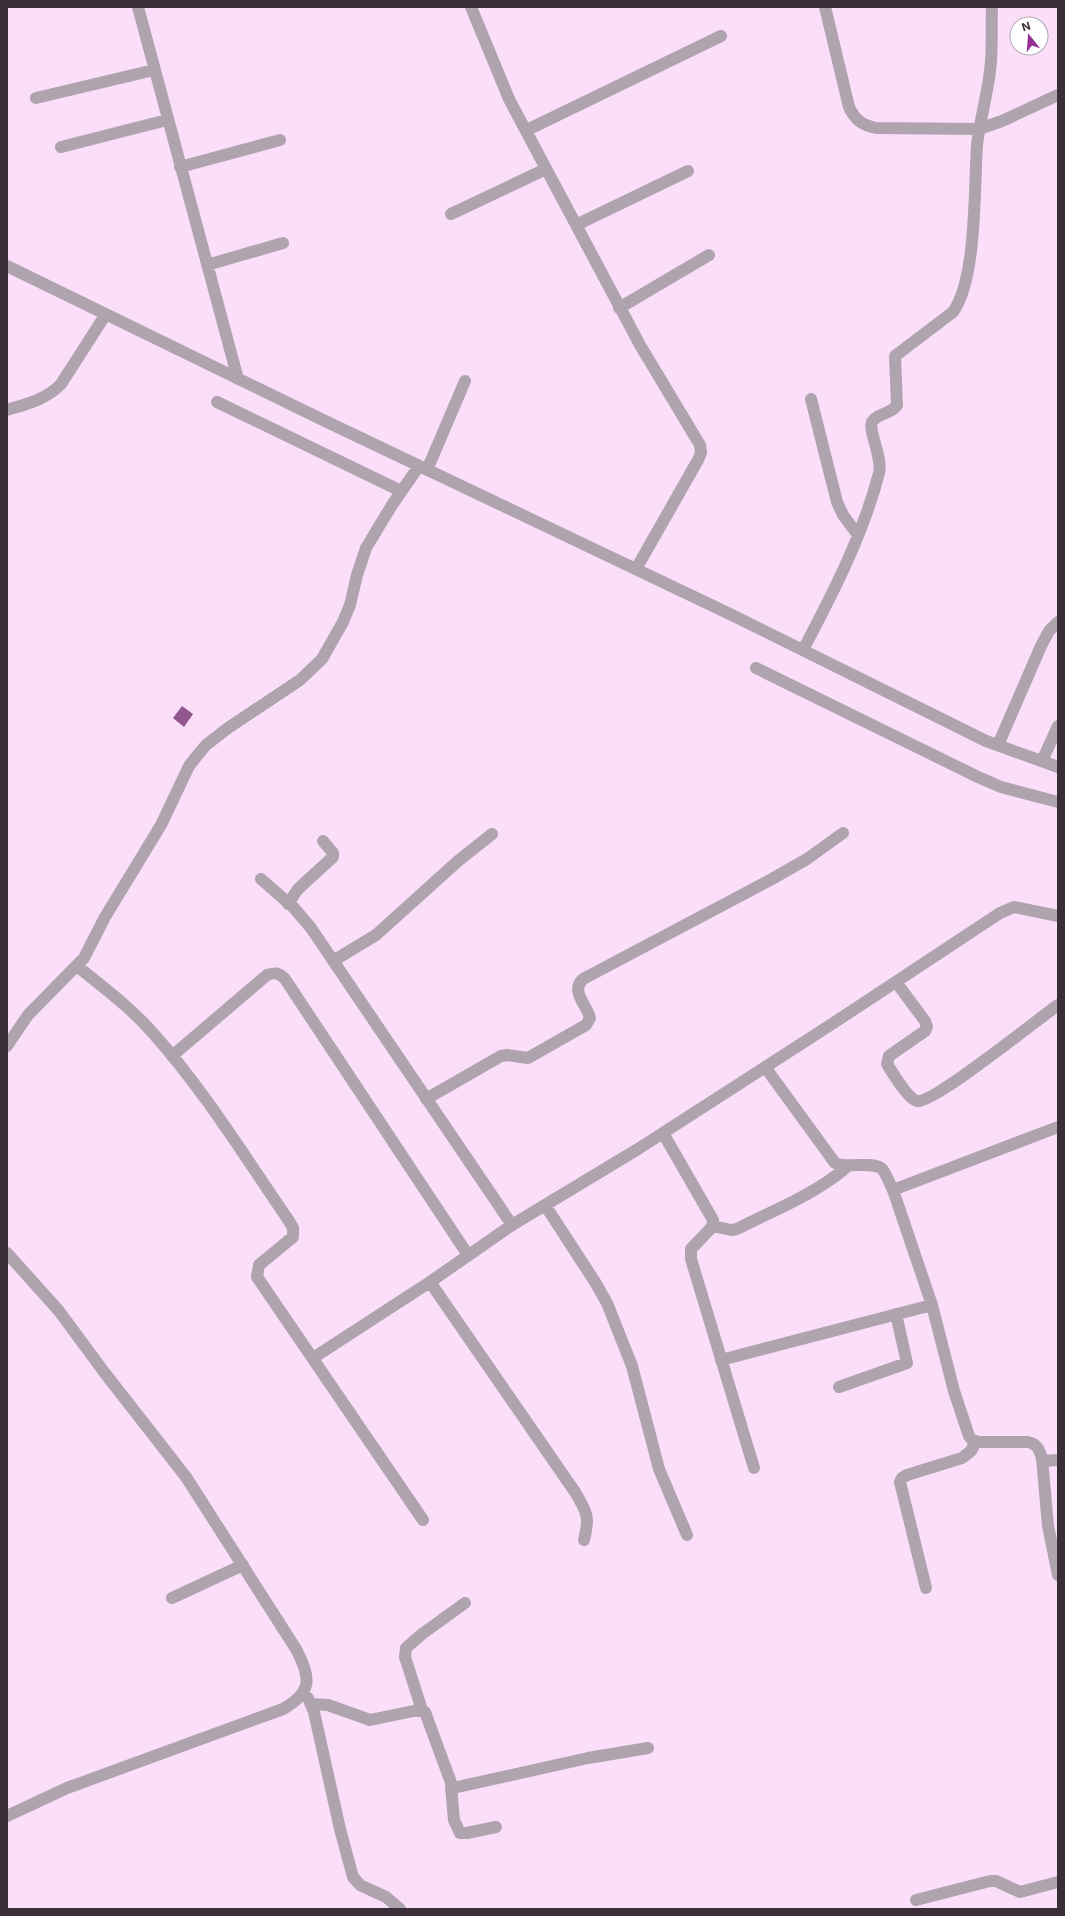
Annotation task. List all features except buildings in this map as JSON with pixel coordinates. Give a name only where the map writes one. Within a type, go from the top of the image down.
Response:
[{"type":"street","points":[[138,7],[167,120],[238,379]]},
{"type":"street","points":[[471,7],[509,99],[527,130],[619,308],[700,446],[701,453],[698,460],[636,569]]},
{"type":"street","points":[[825,7],[849,107],[856,119],[863,125],[876,128],[979,129],[1002,121],[1058,94]]},
{"type":"street","points":[[803,650],[828,601],[858,535],[870,502],[880,468],[872,431],[872,422],[893,410],[897,405],[895,356],[953,312],[958,305],[964,287],[972,235],[979,129],[990,72],[992,7]]},
{"type":"street","points":[[527,130],[721,36]]},
{"type":"street","points":[[36,98],[154,70]]},
{"type":"street","points":[[61,147],[167,120]]},
{"type":"street","points":[[180,167],[280,140]]},
{"type":"street","points":[[451,214],[546,169]]},
{"type":"street","points":[[576,225],[688,171]]},
{"type":"street","points":[[207,265],[283,243]]},
{"type":"street","points":[[619,308],[709,255]]},
{"type":"street","points":[[7,266],[238,379],[803,650],[986,741],[1058,766]]},
{"type":"street","points":[[9,408],[42,398],[54,391],[61,384],[106,314]]},
{"type":"street","points":[[7,1046],[28,1015],[77,966],[89,950],[105,917],[161,825],[189,766],[196,757],[206,745],[228,728],[300,680],[322,659],[344,622],[366,548],[402,492],[423,468],[465,381]]},
{"type":"street","points":[[811,399],[837,502],[843,515],[858,535]]},
{"type":"street","points":[[217,402],[402,492]]},
{"type":"street","points":[[998,745],[1041,646],[1049,631],[1058,622]]},
{"type":"street","points":[[756,668],[978,778],[1001,787],[1058,802]]},
{"type":"street","points":[[1042,761],[1058,726]]},
{"type":"street","points":[[426,1099],[501,1056],[508,1055],[528,1058],[586,1025],[590,1018],[577,989],[578,984],[583,979],[772,879],[807,859],[843,833]]},
{"type":"street","points":[[333,961],[376,935],[458,861],[492,834]]},
{"type":"street","points":[[288,904],[298,888],[333,857],[332,853],[323,841]]},
{"type":"street","points":[[261,879],[311,928],[512,1225]]},
{"type":"street","points":[[313,1358],[430,1282],[512,1225],[663,1133],[1007,909],[1014,907],[1024,908],[1058,916]]},
{"type":"street","points":[[77,966],[131,1011],[172,1056],[200,1092],[293,1228],[293,1237],[259,1265],[257,1277],[422,1520]]},
{"type":"street","points":[[172,1056],[267,975],[274,972],[280,974],[285,979],[468,1255]]},
{"type":"street","points":[[896,982],[927,1025],[924,1031],[889,1056],[887,1064],[910,1097],[920,1101],[927,1099],[964,1075],[1058,1005]]},
{"type":"street","points":[[765,1067],[835,1163],[848,1166],[878,1166],[883,1170],[893,1190],[932,1305],[965,1428],[972,1440],[1028,1442],[1035,1444],[1039,1449],[1042,1461],[1048,1526],[1058,1575]]},
{"type":"street","points":[[893,1190],[1058,1126]]},
{"type":"street","points":[[663,1133],[713,1220],[713,1226],[696,1242],[691,1249],[690,1254],[754,1468]]},
{"type":"street","points":[[713,1226],[731,1230],[736,1229],[777,1210],[830,1181],[848,1166]]},
{"type":"street","points":[[545,1205],[595,1282],[607,1304],[632,1366],[659,1469],[687,1535]]},
{"type":"street","points":[[7,1253],[59,1311],[108,1378],[186,1477],[300,1657],[305,1669],[306,1678],[303,1692],[298,1700],[283,1709],[67,1788],[7,1816]]},
{"type":"street","points":[[430,1282],[578,1497],[588,1515],[588,1524],[584,1540]]},
{"type":"street","points":[[721,1360],[932,1305]]},
{"type":"street","points":[[839,1387],[907,1363],[896,1314]]},
{"type":"street","points":[[926,1588],[900,1482],[902,1478],[907,1475],[962,1458],[971,1451],[976,1441]]},
{"type":"street","points":[[1042,1461],[1058,1460]]},
{"type":"street","points":[[172,1598],[243,1566]]},
{"type":"street","points":[[465,1603],[422,1634],[406,1648],[405,1658],[422,1710],[427,1714],[451,1786],[454,1820],[460,1833],[463,1834],[496,1827]]},
{"type":"street","points":[[303,1692],[312,1704],[352,1877],[360,1885],[386,1897],[400,1909]]},
{"type":"street","points":[[312,1704],[328,1705],[370,1720],[422,1710]]},
{"type":"street","points":[[451,1786],[456,1787],[588,1758],[648,1748]]},
{"type":"street","points":[[916,1900],[990,1881],[996,1881],[1020,1892],[1058,1884]]}]
